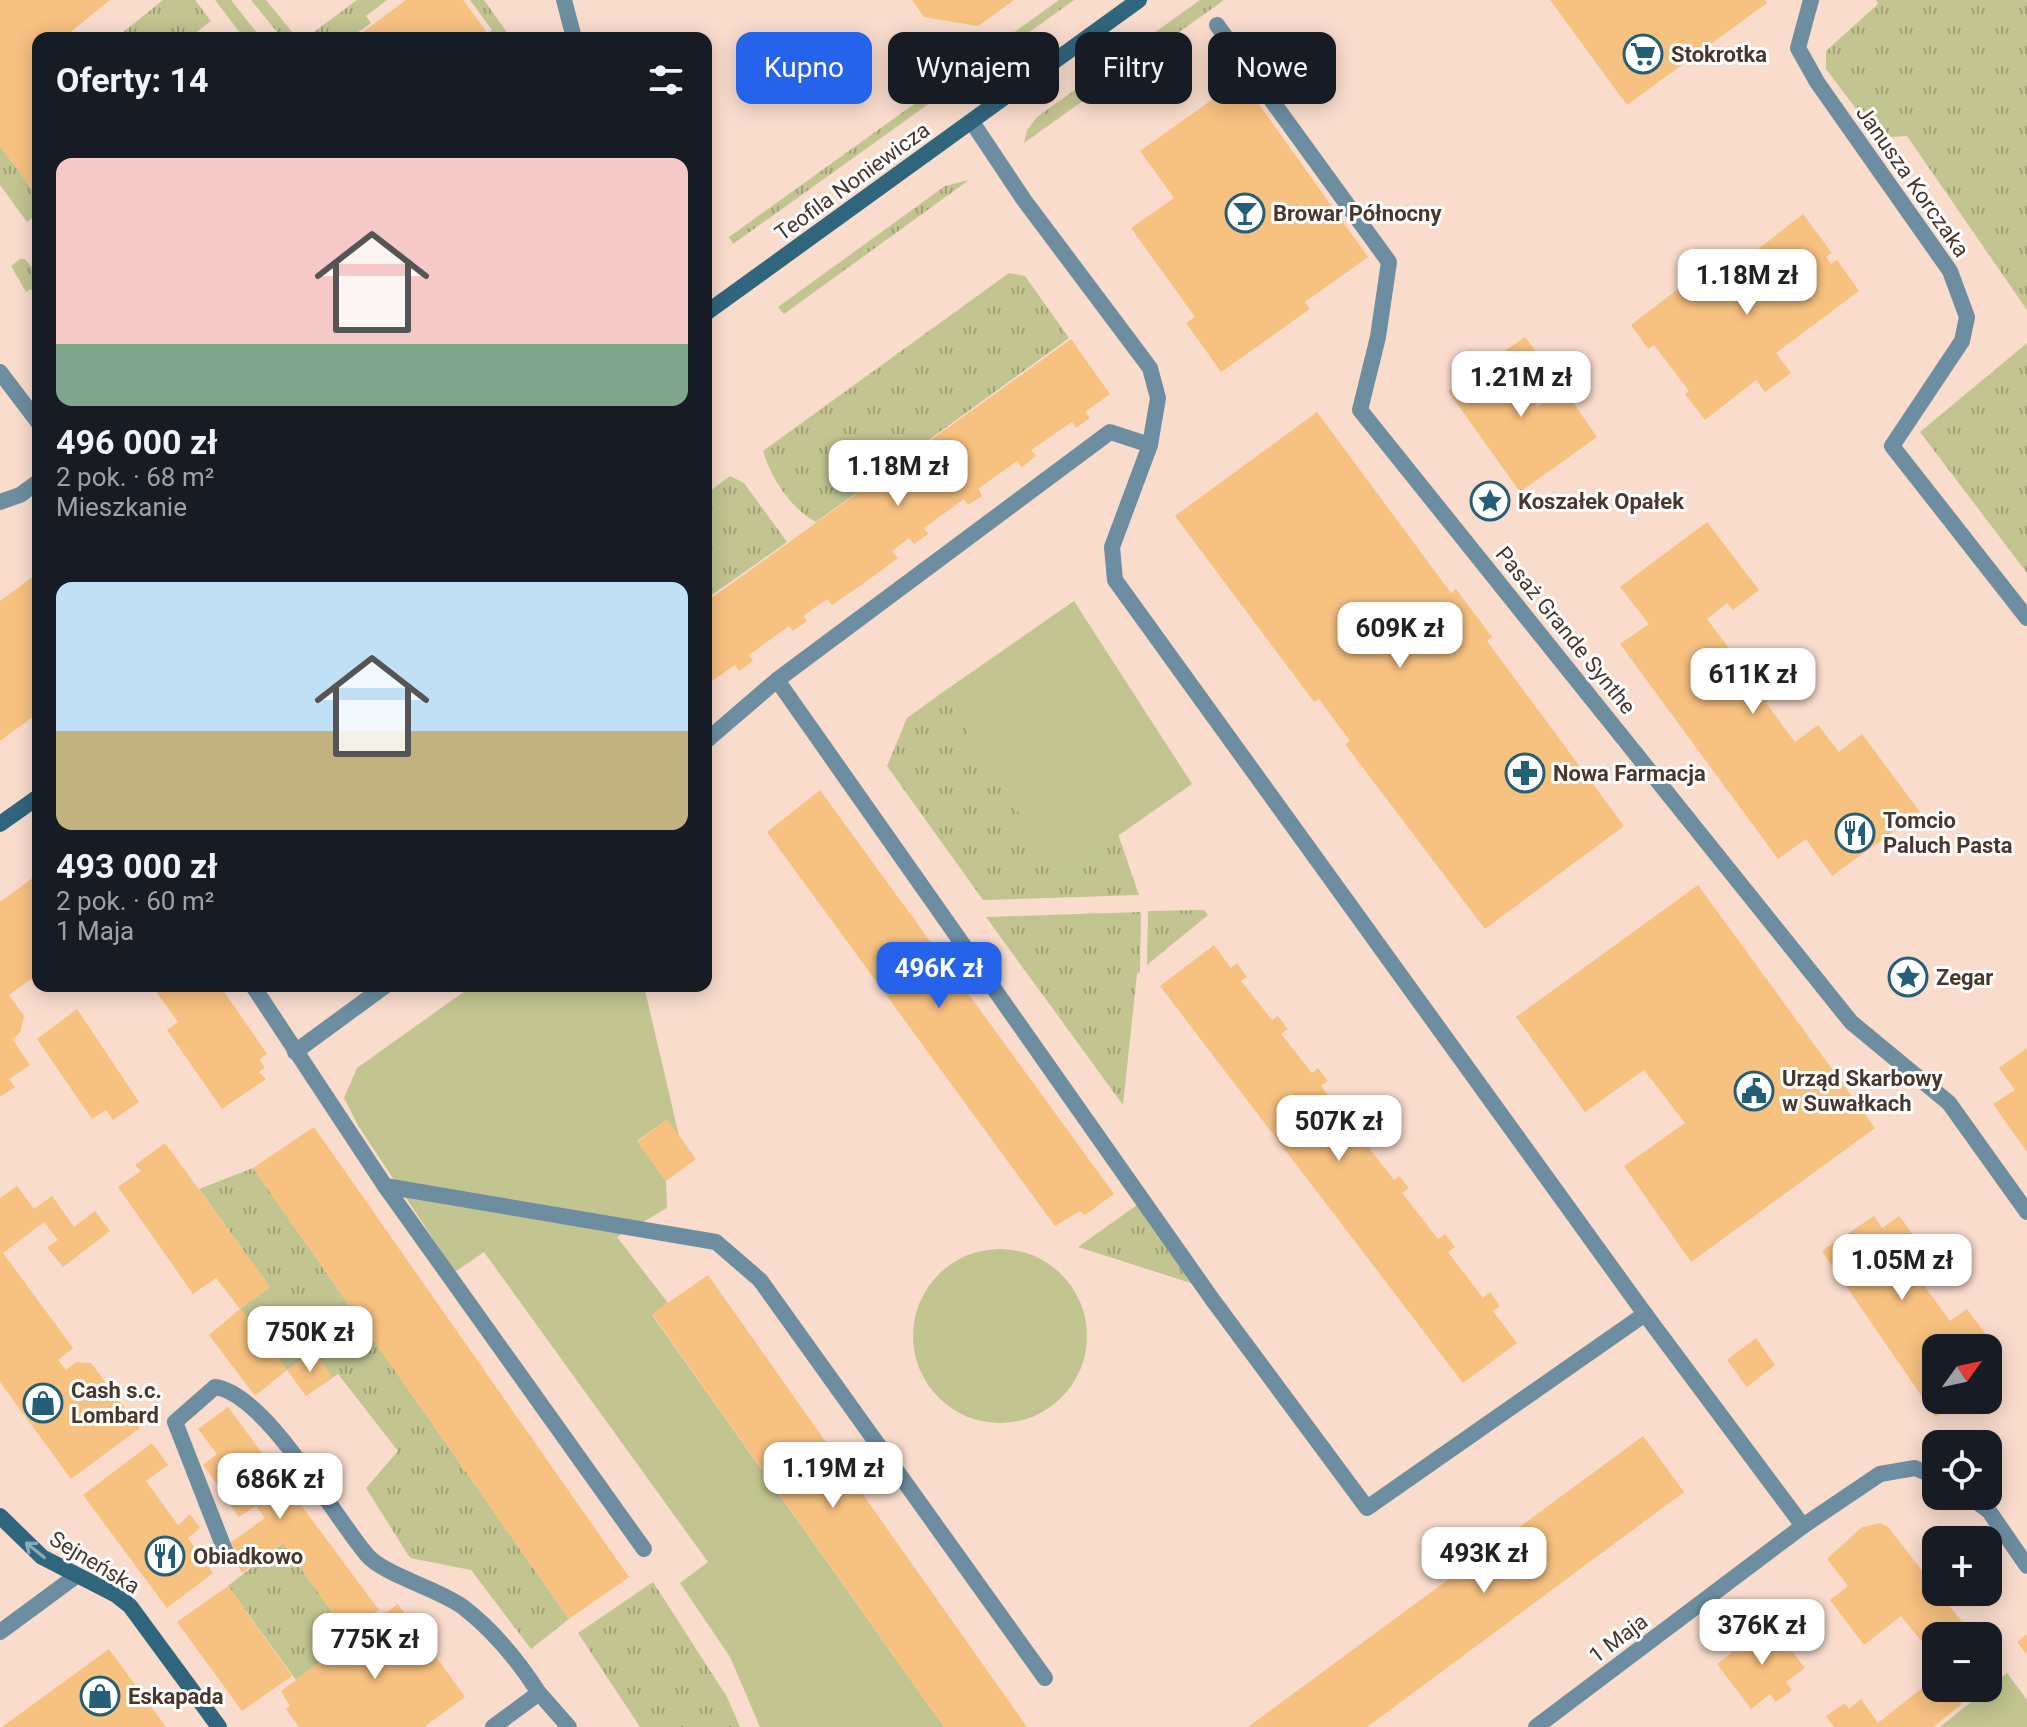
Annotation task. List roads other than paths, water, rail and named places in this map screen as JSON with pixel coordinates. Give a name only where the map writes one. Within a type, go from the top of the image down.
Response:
[{"type":"street","points":[[564,0],[572,32]]},
{"type":"street","name":"Teofila Noniewicza","points":[[712,309],[1139,0]]},
{"type":"street","name":"Janusza Korczaka","points":[[1811,0],[1798,48],[1817,82],[1950,271],[1967,317],[1962,341],[1892,446],[2027,618]]},
{"type":"street","name":"Pasaż Grande Synthe","points":[[1217,25],[1389,262],[1378,337],[1360,410],[1851,1022],[1949,1103],[2027,1212]]},
{"type":"street","points":[[972,122],[1024,200],[1150,368],[1158,398],[1150,445],[1112,547],[1115,580],[1645,1314],[1803,1526]]},
{"type":"street","points":[[0,372],[32,414]]},
{"type":"street","points":[[712,736],[777,680],[1110,432],[1150,445]]},
{"type":"street","points":[[0,502],[20,495],[32,486]]},
{"type":"street","points":[[777,680],[1212,1299],[1367,1508],[1645,1314]]},
{"type":"street","points":[[0,824],[32,801]]},
{"type":"street","points":[[257,992],[385,1186],[644,1549]]},
{"type":"street","points":[[295,1052],[377,992]]},
{"type":"street","points":[[385,1186],[716,1242],[760,1280],[1045,1678]]},
{"type":"street","points":[[226,1553],[175,1422],[215,1387],[231,1389],[277,1432],[369,1558],[462,1607],[520,1663],[539,1693],[569,1727]]},
{"type":"street","name":"1 Maja","points":[[1536,1727],[1803,1526],[1880,1474],[1915,1468],[1922,1471]]},
{"type":"street","points":[[1988,1510],[2027,1566]]},
{"type":"street","name":"Sejneńska","points":[[0,1516],[42,1557],[101,1586],[130,1606],[219,1727]]},
{"type":"street","points":[[0,1632],[76,1576]]},
{"type":"street","points":[[493,1727],[539,1693]]},
{"type":"place","name":"Stokrotka","points":[[1643,54]]},
{"type":"place","name":"Browar Północny","points":[[1245,213]]},
{"type":"place","name":"Koszałek Opałek","points":[[1490,501]]},
{"type":"place","name":"Nowa Farmacja","points":[[1525,773]]},
{"type":"place","name":"Tomcio Paluch Pasta","points":[[1855,833]]},
{"type":"place","name":"Zegar","points":[[1908,977]]},
{"type":"place","name":"Urząd Skarbowy w Suwałkach","points":[[1754,1091]]},
{"type":"place","name":"Cash s.c. Lombard","points":[[43,1403]]},
{"type":"place","name":"Obiadkowo","points":[[165,1556]]},
{"type":"place","name":"Eskapada","points":[[100,1696]]}]
